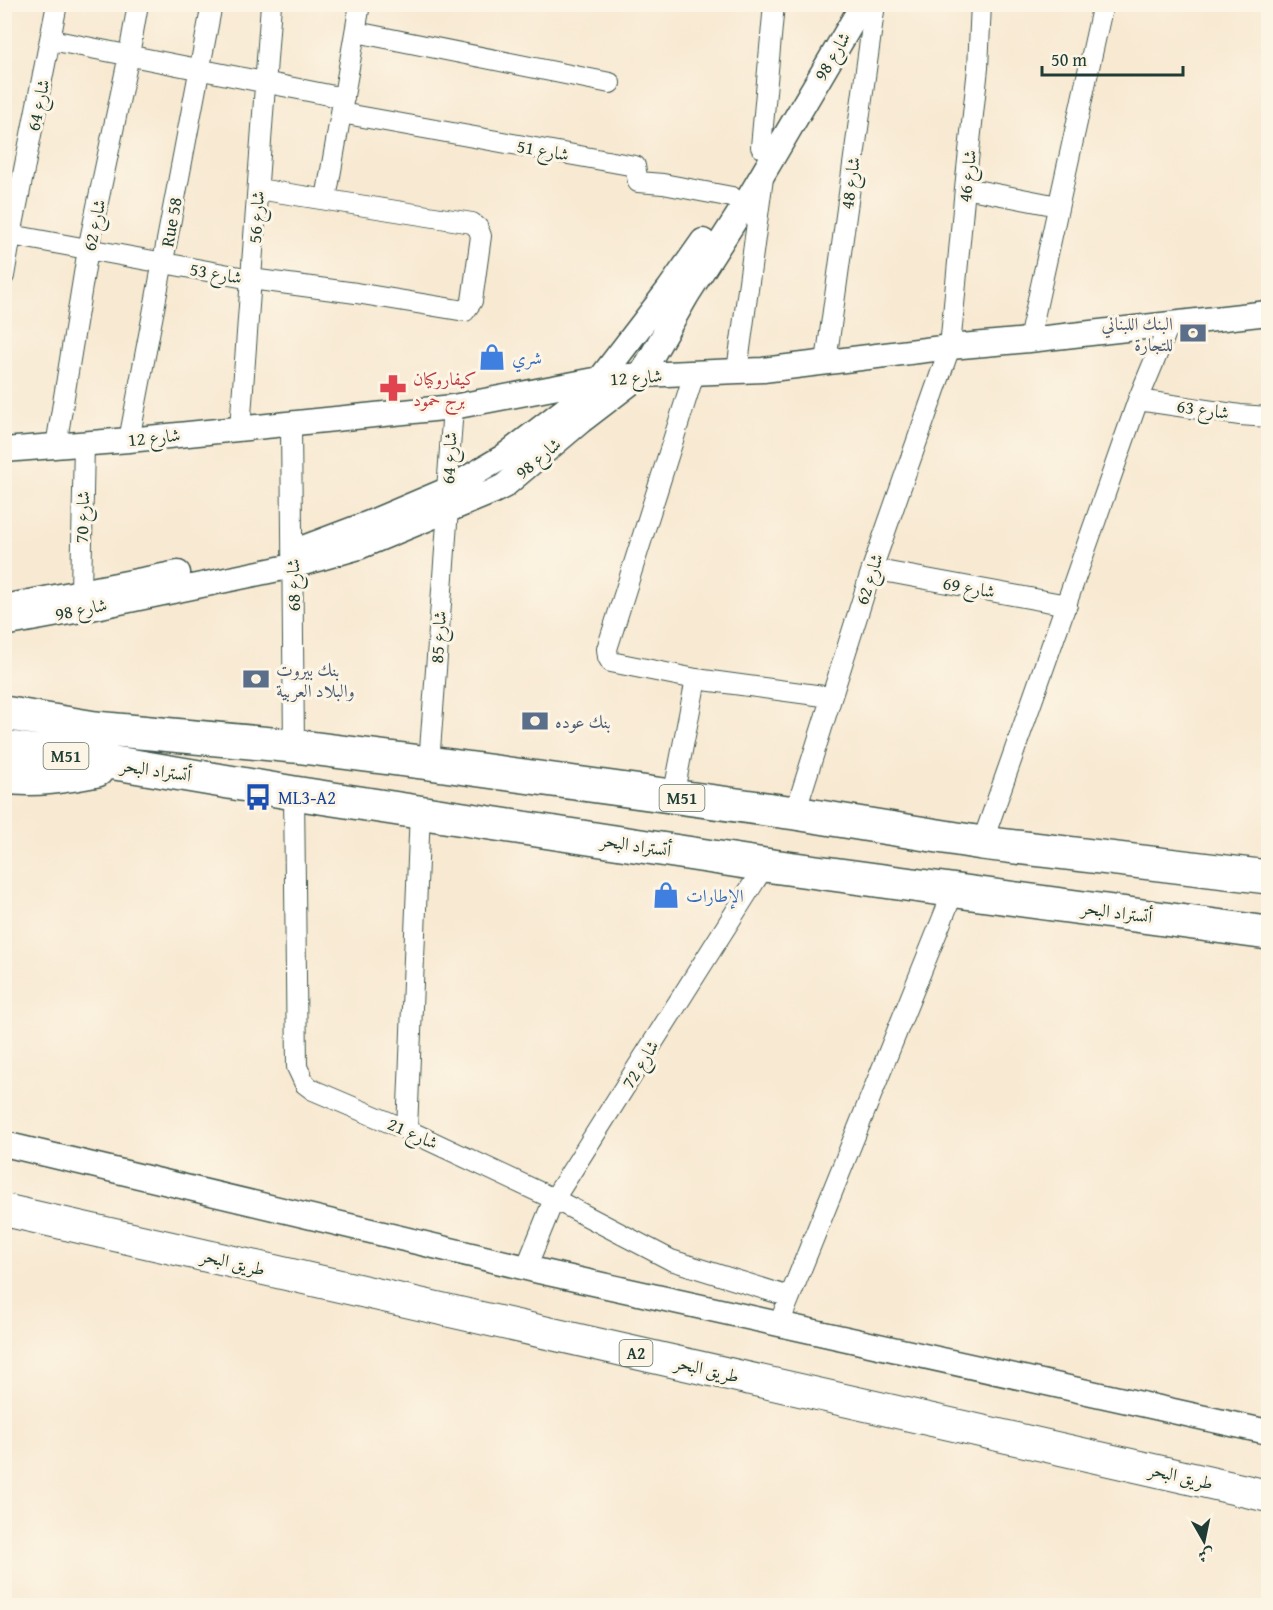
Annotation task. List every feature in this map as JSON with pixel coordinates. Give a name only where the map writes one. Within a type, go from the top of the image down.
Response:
[{"type":"highway","points":[[4,692],[32,697],[95,728]]},
{"type":"highway","name":"أتستراد البحر","points":[[4,713],[95,728],[294,746],[429,763],[795,813],[982,843],[1269,877]]},
{"type":"highway","name":"أتستراد البحر","points":[[4,747],[765,865],[1269,933]]},
{"type":"highway","points":[[4,777],[51,778],[128,765]]},
{"type":"highway","name":"طريق البحر","points":[[4,1210],[1269,1496]]},
{"type":"street","name":"شارع 64","points":[[4,276],[8,235],[57,4]]},
{"type":"street","name":"شارع 62","points":[[56,446],[88,249],[138,4]]},
{"type":"street","name":"Rue 58","points":[[129,440],[212,4]]},
{"type":"street","name":"شارع 56","points":[[240,429],[271,4]]},
{"type":"street","points":[[258,189],[326,199],[360,4]]},
{"type":"street","points":[[761,147],[774,4]]},
{"type":"street","name":"شارع 98","points":[[9,615],[359,547],[448,500],[567,408],[600,379],[718,220],[761,147],[795,97],[844,4]]},
{"type":"street","name":"شارع 98","points":[[448,500],[504,486],[581,421],[641,375],[863,4]]},
{"type":"street","name":"شارع 48","points":[[826,362],[875,4]]},
{"type":"street","name":"شارع 46","points":[[950,347],[978,68],[981,4]]},
{"type":"street","points":[[1029,340],[1102,4]]},
{"type":"street","points":[[356,32],[610,83]]},
{"type":"street","points":[[51,40],[265,82],[342,105]]},
{"type":"street","name":"شارع 51","points":[[342,105],[635,166],[638,182],[663,184],[732,197]]},
{"type":"street","points":[[737,371],[764,171]]},
{"type":"street","points":[[965,188],[1058,206]]},
{"type":"street","name":"شارع 53","points":[[8,235],[251,279],[465,311],[472,301],[481,236],[478,228],[472,223],[326,199]]},
{"type":"street","name":"شارع 12","points":[[4,450],[129,440],[453,407],[600,379],[763,370],[950,347],[1269,313]]},
{"type":"street","points":[[982,843],[1138,400],[1170,324]]},
{"type":"street","name":"شارع 62","points":[[795,813],[872,569],[950,347]]},
{"type":"street","points":[[694,374],[608,649],[608,657],[611,662],[696,679],[831,697]]},
{"type":"street","name":"شارع 63","points":[[1138,400],[1269,417]]},
{"type":"street","name":"شارع 64","points":[[448,500],[453,407]]},
{"type":"street","name":"شارع 68","points":[[291,424],[294,746]]},
{"type":"street","name":"شارع 70","points":[[81,591],[84,443]]},
{"type":"street","name":"شارع 85","points":[[429,763],[448,500]]},
{"type":"street","name":"شارع 98","points":[[9,615],[81,591],[293,559]]},
{"type":"street","name":"شارع 69","points":[[872,569],[1067,605]]},
{"type":"street","points":[[673,796],[696,679]]},
{"type":"street","name":"شارع 21","points":[[294,793],[297,1067],[305,1084],[313,1090],[407,1130],[554,1199],[671,1260],[790,1297]]},
{"type":"street","points":[[407,1130],[420,811]]},
{"type":"street","name":"شارع 72","points":[[526,1268],[554,1199],[765,865]]},
{"type":"street","points":[[779,1324],[954,890]]},
{"type":"street","points":[[4,1144],[526,1268],[1269,1432]]},
{"type":"place","name":"البنك اللبناني للتجارة","points":[[1193,333]]},
{"type":"place","name":"شري","points":[[492,357]]},
{"type":"place","name":"كيفاروكيان برج حمود","points":[[393,388]]},
{"type":"place","name":"بنك بيروت والبلاد العربية","points":[[256,679]]},
{"type":"place","name":"بنك عوده","points":[[535,721]]},
{"type":"place","name":"ML3-A2","points":[[258,797]]},
{"type":"place","name":"الإطارات","points":[[666,895]]}]
